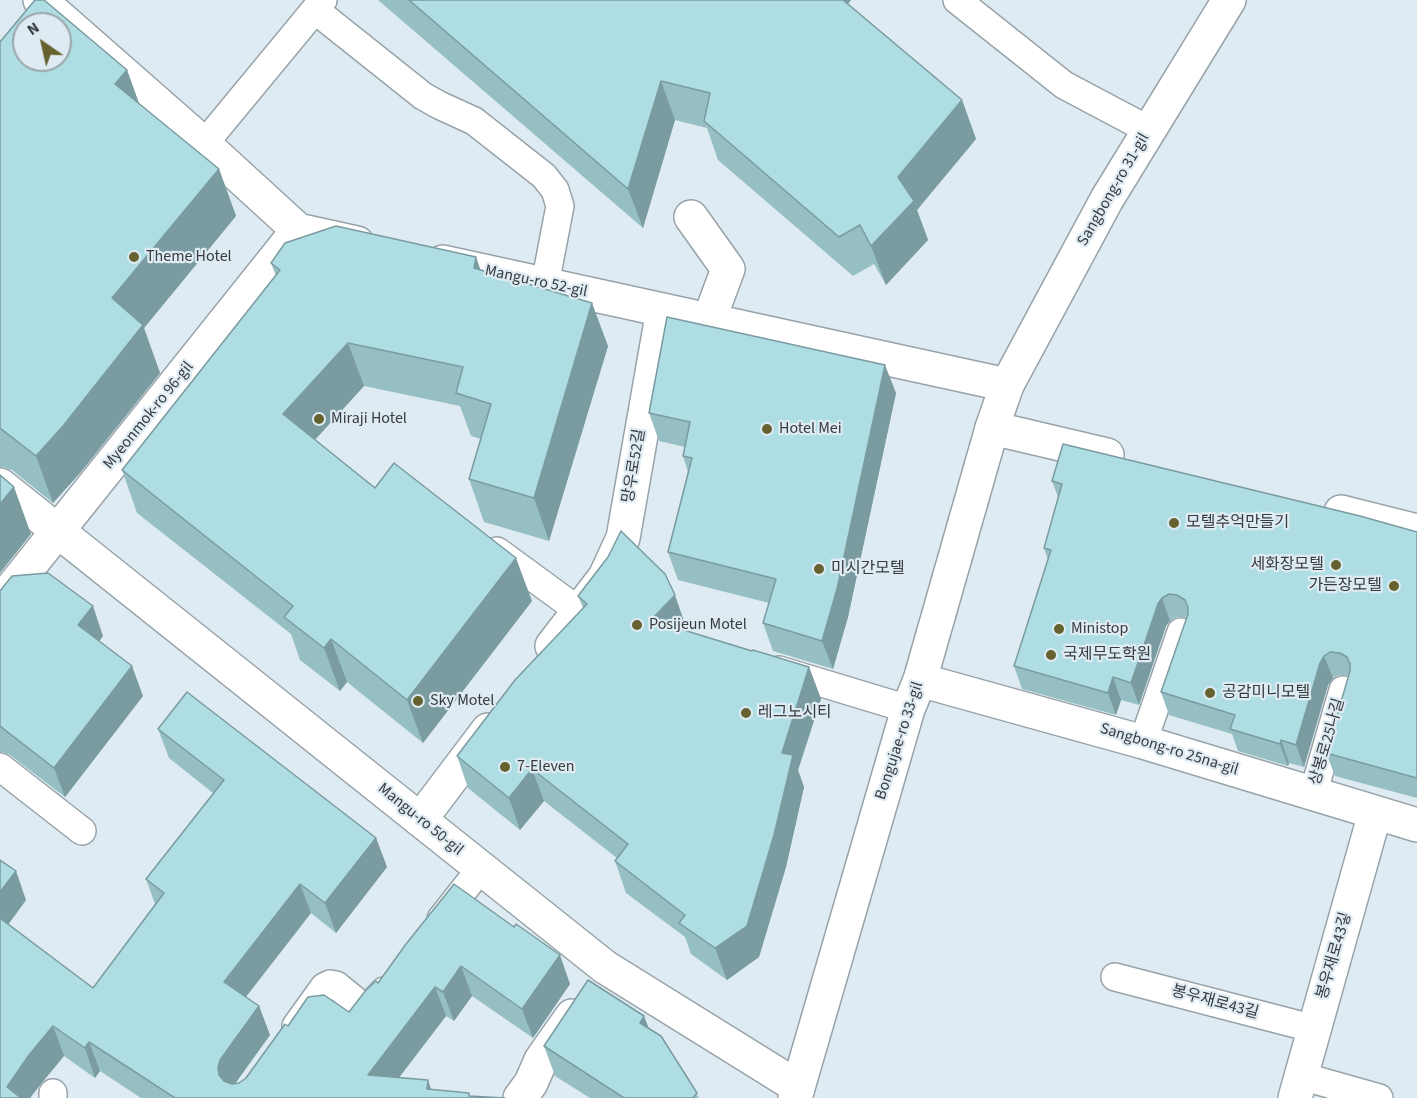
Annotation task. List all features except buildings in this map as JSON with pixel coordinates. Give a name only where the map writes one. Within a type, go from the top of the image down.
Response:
[{"type":"street","points":[[40,0],[298,230]]},
{"type":"street","name":"Sangbong-ro 31-gil","points":[[1007,385],[1107,199],[1229,0]]},
{"type":"street","points":[[691,217],[728,270],[709,320]]},
{"type":"street","name":"Mangu-ro 52-gil","points":[[298,230],[1007,385]]},
{"type":"street","name":"Myeonmok-ro 96-gil","points":[[0,603],[298,230]]},
{"type":"street","name":"망우로52길","points":[[536,668],[605,577],[623,538],[663,310]]},
{"type":"street","name":"Bongujae-ro 33-gil","points":[[796,1093],[992,428],[1007,385]]},
{"type":"street","points":[[992,428],[1130,461]]},
{"type":"street","name":"Mangu-ro 50-gil","points":[[0,485],[605,967],[796,1093]]},
{"type":"street","points":[[1314,506],[1417,531]]},
{"type":"street","name":"Sangbong-ro 25na-gil","points":[[914,694],[1143,742],[1417,825]]},
{"type":"street","points":[[420,820],[507,706]]},
{"type":"street","name":"봉우재로43깋","points":[[1298,1087],[1375,813]]},
{"type":"street","points":[[520,1098],[531,1083],[541,1060],[605,967]]},
{"type":"lane","points":[[957,0],[1064,85],[1149,130]]},
{"type":"lane","points":[[204,144],[319,5],[423,96],[474,120],[544,176],[555,190],[560,206],[545,284]]},
{"type":"lane","points":[[497,551],[579,611]]},
{"type":"lane","points":[[1143,742],[1181,632]]},
{"type":"lane","points":[[751,661],[914,694]]},
{"type":"lane","name":"상봉로25나길","points":[[1312,794],[1343,690]]},
{"type":"lane","points":[[0,767],[82,831]]},
{"type":"lane","points":[[425,938],[481,868]]},
{"type":"lane","points":[[284,1043],[324,987],[330,984],[336,985],[363,1007],[370,1006],[397,974]]},
{"type":"lane","name":"봉우재로43길","points":[[1115,977],[1315,1029]]},
{"type":"lane","points":[[1298,1087],[1379,1098]]},
{"type":"place","name":"Theme Hotel","points":[[134,257]]},
{"type":"place","name":"Miraji Hotel","points":[[319,419]]},
{"type":"place","name":"Hotel Mei","points":[[767,429]]},
{"type":"place","name":"모텔추억만들기","points":[[1174,523]]},
{"type":"place","name":"세화장모텔","points":[[1336,565]]},
{"type":"place","name":"미시간모텔","points":[[819,569]]},
{"type":"place","name":"가든장모텔","points":[[1394,586]]},
{"type":"place","name":"Posijeun Motel","points":[[637,625]]},
{"type":"place","name":"Ministop","points":[[1059,629]]},
{"type":"place","name":"국제무도학원","points":[[1051,655]]},
{"type":"place","name":"공감미니모텔","points":[[1210,693]]},
{"type":"place","name":"Sky Motel","points":[[418,701]]},
{"type":"place","name":"레그노시티","points":[[746,713]]},
{"type":"place","name":"7-Eleven","points":[[505,767]]}]
